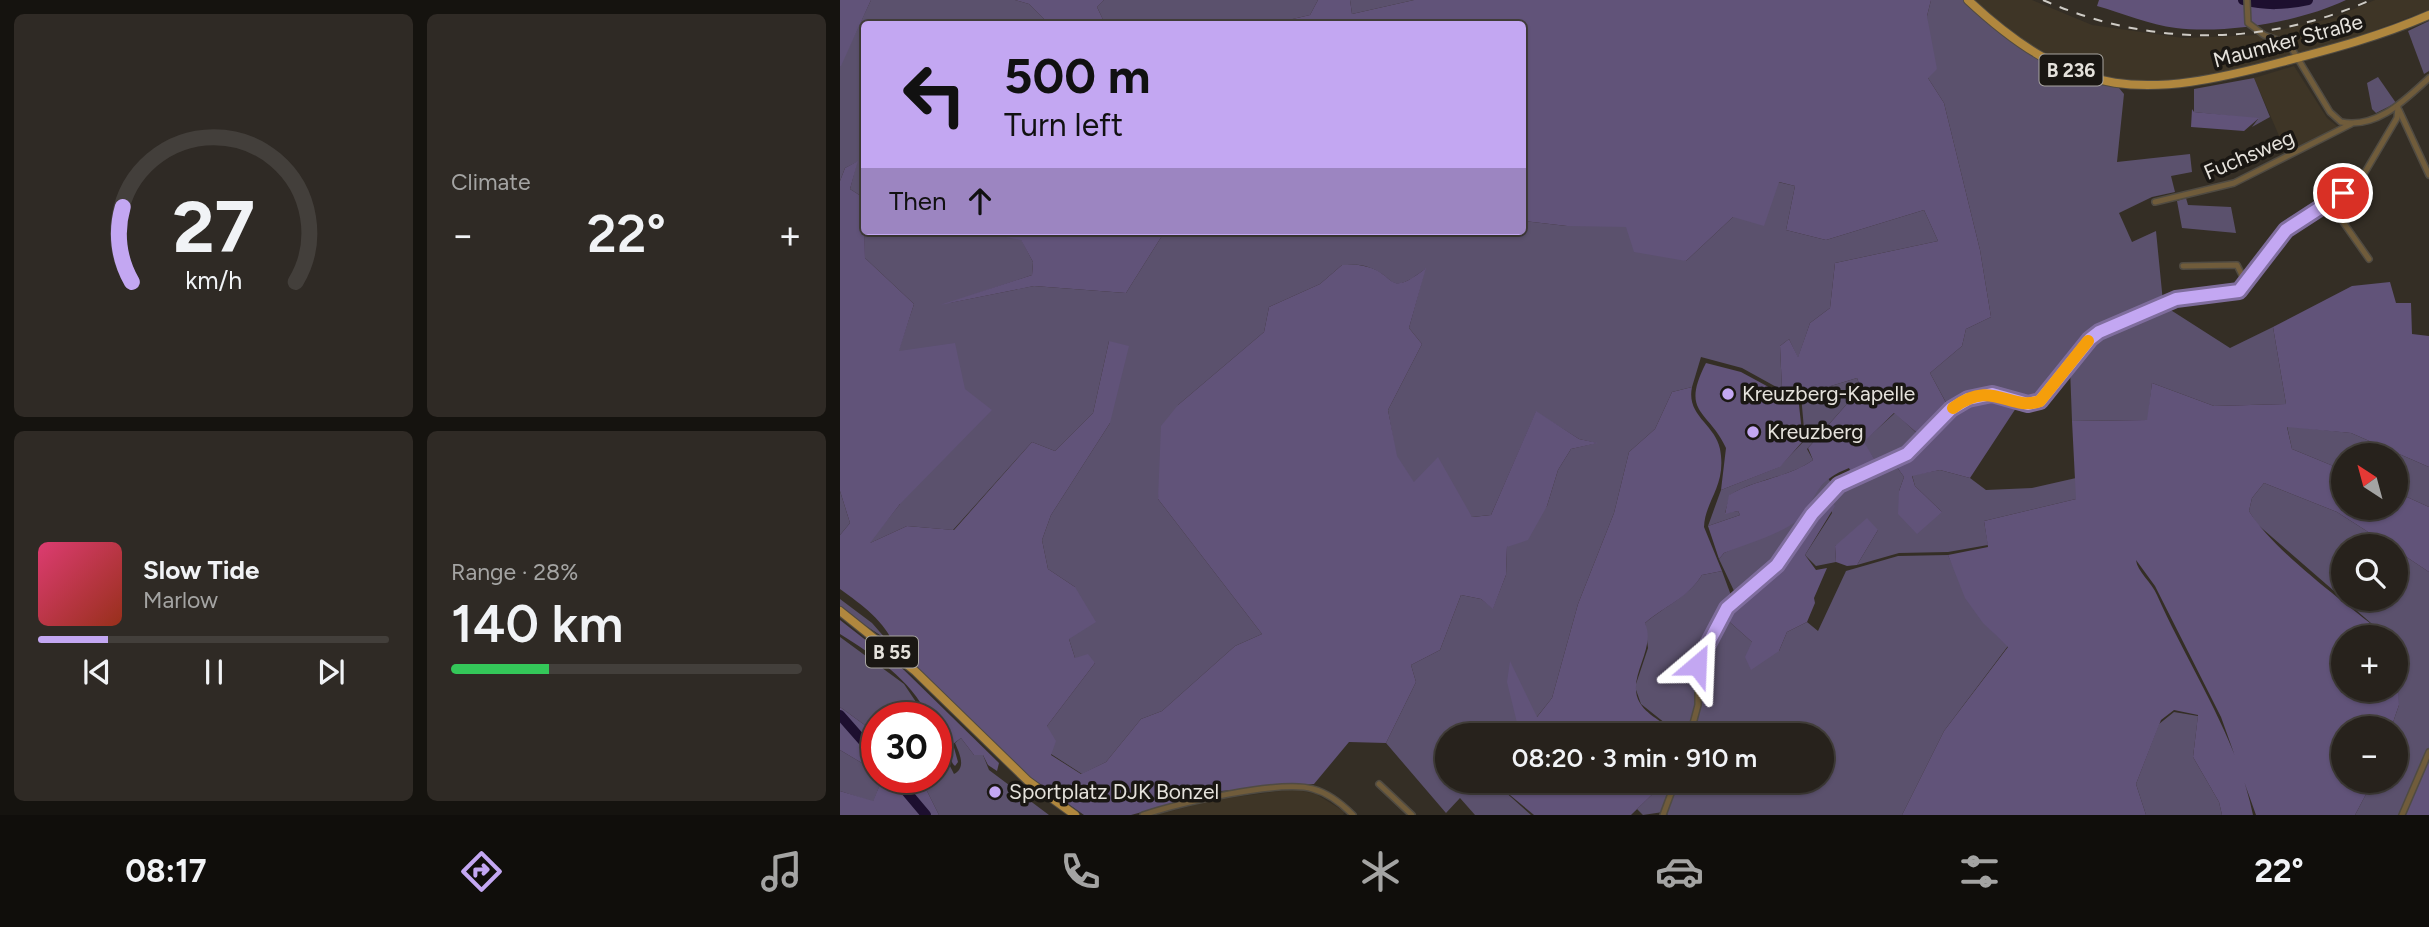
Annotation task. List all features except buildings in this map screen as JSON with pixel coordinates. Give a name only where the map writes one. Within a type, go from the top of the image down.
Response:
[{"type":"main road","name":"Maumker Straße","points":[[1968,0],[2028,49],[2078,73],[2106,81],[2144,86],[2194,83],[2299,57],[2365,39],[2429,15]]},
{"type":"main road","name":"B 55","points":[[840,611],[942,696],[1028,781],[1075,815]]},
{"type":"street","points":[[2247,0],[2246,20],[2255,30],[2289,44],[2330,112],[2341,122],[2351,124]]},
{"type":"street","points":[[1693,723],[1698,705],[1698,660],[1716,626],[1731,603],[1777,565],[1829,494],[1855,475],[1907,454],[1963,401],[1992,394],[2028,404],[2040,401],[2094,335],[2172,301],[2232,294],[2247,285],[2279,237],[2361,179],[2397,118],[2398,107],[2429,78]]},
{"type":"street","points":[[2398,107],[2429,175]]},
{"type":"street","name":"Fuchsweg","points":[[2155,202],[2234,183],[2351,124],[2398,107]]},
{"type":"street","points":[[2329,202],[2368,259]]},
{"type":"street","points":[[2183,266],[2237,265],[2247,285]]},
{"type":"street","points":[[2402,815],[2429,752]]},
{"type":"street","points":[[1379,783],[1412,815]]},
{"type":"street","points":[[1143,815],[1221,795],[1297,787],[1321,792],[1353,815]]},
{"type":"street","points":[[1663,815],[1672,793]]},
{"type":"shaded area","points":[[840,0],[871,0],[841,66]]},
{"type":"shaded area","points":[[871,0],[1015,0],[1029,4],[1046,21],[861,21]]},
{"type":"shaded area","points":[[1015,0],[1104,0],[1097,7],[1104,21],[1046,21],[1029,4]]},
{"type":"shaded area","points":[[1104,0],[1318,0],[1310,15],[1284,21],[1104,21],[1097,7]]},
{"type":"shaded area","points":[[1318,0],[1350,0],[1352,14],[1414,0],[1931,0],[1927,16],[1937,69],[1928,78],[1944,103],[1980,250],[1991,317],[1966,329],[1962,346],[1930,373],[1951,412],[1962,404],[1995,395],[2018,405],[1970,478],[1940,470],[1912,476],[1915,486],[1942,512],[1917,534],[1898,514],[1899,491],[1904,477],[1894,463],[1908,456],[1924,439],[1894,413],[1864,442],[1878,465],[1852,474],[1849,468],[1838,473],[1824,483],[1794,523],[1724,553],[1719,559],[1708,526],[1740,515],[1738,511],[1725,514],[1729,495],[1749,485],[1793,471],[1813,460],[1808,448],[1861,388],[1857,378],[1798,396],[1803,441],[1780,467],[1721,490],[1726,448],[1696,402],[1699,380],[1706,363],[1741,372],[1776,391],[1782,390],[1780,346],[1789,339],[1798,357],[1810,323],[1830,308],[1835,263],[1938,241],[1924,210],[1826,240],[1786,230],[1795,186],[1779,182],[1764,226],[1733,217],[1686,261],[1634,252],[1626,227],[1567,226],[1526,221],[1526,21],[1284,21],[1310,15]]},
{"type":"shaded area","points":[[1350,0],[1414,0],[1352,14]]},
{"type":"shaded area","points":[[1931,0],[1963,0],[1997,31],[2034,56],[2096,83],[2119,88],[2124,94],[2117,162],[2190,154],[2192,172],[2171,176],[2175,192],[2152,197],[2119,213],[2132,242],[2156,231],[2163,302],[2092,334],[2043,398],[2028,402],[1991,392],[1962,399],[1949,408],[1930,373],[1962,346],[1966,329],[1991,317],[1980,250],[1944,103],[1928,78],[1927,16]]},
{"type":"shaded area","points":[[1972,0],[2032,0],[2092,25],[2183,38],[2259,35],[2333,18],[2375,0],[2429,0],[2429,10],[2346,41],[2211,77],[2136,83],[2104,78],[2059,62],[2027,45]]},
{"type":"shaded area","points":[[2099,0],[2346,0],[2285,20],[2240,28],[2196,29],[2146,22],[2097,6]]},
{"type":"shaded area","points":[[861,21],[861,196],[850,189],[857,162],[845,168],[840,181],[840,66]]},
{"type":"shaded area","points":[[2429,21],[2429,71],[2424,74],[2408,31]]},
{"type":"shaded area","points":[[2294,66],[2327,118],[2338,127],[2298,150],[2290,133],[2280,138],[2254,78]]},
{"type":"shaded area","points":[[2378,77],[2396,103],[2376,113],[2372,109],[2367,83]]},
{"type":"shaded area","points":[[2254,78],[2270,117],[2252,127],[2258,119],[2194,112],[2194,89]]},
{"type":"shaded area","points":[[2192,109],[2194,112],[2259,118],[2244,131],[2191,127]]},
{"type":"shaded area","points":[[858,161],[850,189],[861,196],[861,235],[865,235],[865,258],[914,304],[899,351],[955,343],[965,389],[992,410],[900,504],[870,543],[907,526],[954,530],[1032,442],[1055,451],[1093,413],[1109,341],[1129,346],[1110,423],[1051,515],[1042,540],[1048,569],[1075,587],[1096,622],[1069,639],[1075,658],[1088,654],[1095,663],[1047,726],[1056,741],[1051,755],[1081,774],[1106,762],[1141,719],[1162,711],[1235,646],[1262,634],[1158,499],[1161,426],[1178,405],[1264,332],[1269,307],[1320,284],[1342,265],[1375,269],[1397,283],[1404,282],[1426,268],[1409,328],[1422,344],[1388,410],[1397,456],[1414,482],[1438,457],[1472,517],[1491,515],[1536,411],[1579,439],[1598,443],[1571,449],[1558,470],[1547,506],[1528,540],[1507,547],[1506,575],[1493,609],[1481,599],[1461,595],[1440,650],[1411,665],[1416,682],[1386,743],[1349,742],[1314,784],[1220,791],[1131,815],[1084,815],[1030,777],[895,647],[872,614],[840,589],[840,535],[850,523],[840,491],[840,181],[845,168]]},
{"type":"shaded area","points":[[1778,182],[1795,186],[1786,230],[1826,240],[1924,210],[1938,241],[1835,263],[1830,308],[1810,323],[1798,358],[1789,339],[1780,346],[1782,390],[1742,368],[1701,357],[1692,387],[1672,392],[1655,429],[1629,452],[1614,513],[1578,604],[1552,698],[1536,718],[1510,663],[1518,723],[1435,723],[1435,793],[1506,793],[1531,815],[1475,815],[1460,798],[1446,813],[1386,743],[1416,682],[1411,665],[1440,650],[1461,595],[1481,599],[1493,608],[1506,575],[1507,547],[1547,506],[1558,470],[1571,449],[1596,443],[1579,439],[1536,412],[1491,515],[1472,517],[1414,483],[1396,456],[1388,410],[1422,344],[1409,328],[1425,269],[1398,284],[1365,266],[1342,265],[1320,284],[1269,307],[1264,332],[1178,405],[1158,499],[1262,634],[1235,646],[1162,711],[1141,719],[1106,762],[1082,774],[1051,754],[1047,726],[1095,663],[1075,658],[1069,639],[1075,587],[1048,569],[1042,540],[1051,515],[1110,423],[1109,341],[1093,413],[1055,451],[1032,442],[953,530],[907,526],[868,544],[900,504],[898,352],[914,304],[865,258],[864,235],[996,235],[1021,239],[1033,262],[1032,275],[949,303],[1034,286],[1126,293],[1162,235],[1526,235],[1526,221],[1567,226],[1627,226],[1686,261],[1733,217]]},
{"type":"shaded area","points":[[2186,198],[2188,205],[2231,207],[2236,233],[2182,228],[2177,201]]},
{"type":"shaded area","points":[[996,235],[1162,235],[1126,293],[1034,286],[940,305],[1032,275],[1033,262],[1021,240]]},
{"type":"shaded area","points":[[2390,282],[2396,303],[2411,303],[2412,334],[2429,336],[2429,467],[2408,458],[2408,443],[2374,443],[2351,433],[2287,427],[2292,449],[2331,465],[2331,510],[2264,483],[2252,498],[2249,511],[2275,543],[2331,592],[2331,611],[2355,611],[2372,625],[2331,625],[2331,702],[2399,702],[2395,716],[2331,716],[2331,793],[2367,793],[2355,815],[2256,815],[2247,789],[2253,815],[2222,815],[2219,802],[2193,757],[2198,715],[2174,710],[2161,720],[2136,784],[2146,815],[1902,815],[1944,731],[2008,647],[1983,623],[1965,598],[1948,555],[1988,547],[1984,521],[2076,499],[2072,421],[2147,420],[2152,383],[2214,406],[2286,404],[2273,327],[2352,286]],"holes":[[[2136,560],[2155,586],[2221,717],[2235,755],[2157,595]]]},
{"type":"shaded area","points":[[2166,307],[2230,348],[2273,327],[2286,404],[2214,406],[2152,383],[2148,420],[2072,421],[2070,368],[2093,338]]},
{"type":"shaded area","points":[[1857,378],[1861,388],[1807,449],[1813,460],[1793,471],[1750,485],[1730,495],[1725,513],[1738,511],[1740,515],[1708,526],[1721,490],[1779,467],[1805,440],[1801,395]]},
{"type":"shaded area","points":[[1692,387],[1693,405],[1713,433],[1720,449],[1721,473],[1704,527],[1722,571],[1702,575],[1683,596],[1645,623],[1647,643],[1638,674],[1636,693],[1644,708],[1663,723],[1517,723],[1507,682],[1510,661],[1537,717],[1552,698],[1578,604],[1614,513],[1629,452],[1655,429],[1672,392]]},
{"type":"shaded area","points":[[1895,413],[1922,438],[1906,453],[1878,465],[1863,442]]},
{"type":"shaded area","points":[[2287,426],[2351,433],[2374,443],[2331,443],[2331,465],[2292,449]]},
{"type":"shaded area","points":[[2408,458],[2429,467],[2429,507],[2408,497]]},
{"type":"shaded area","points":[[1894,463],[1904,477],[1899,491],[1942,512],[1915,486],[1912,475],[1940,470],[1970,478],[1986,490],[2032,488],[2076,478],[2076,499],[1984,521],[1988,545],[1948,552],[1899,553],[1857,565],[1878,530],[1835,546],[1836,562],[1816,566],[1805,555],[1832,513],[1828,498],[1857,477]]},
{"type":"shaded area","points":[[1828,478],[1833,486],[1816,505],[1781,556],[1740,592],[1735,593],[1719,559],[1724,553],[1799,519],[1810,499]]},
{"type":"shaded area","points":[[2264,483],[2331,510],[2331,520],[2349,520],[2371,534],[2331,534],[2331,588],[2257,524],[2249,511],[2252,498]]},
{"type":"shaded area","points":[[840,491],[850,523],[840,535]]},
{"type":"shaded area","points":[[2408,497],[2429,507],[2429,572],[2408,558],[2408,534],[2371,534],[2349,520],[2408,520]]},
{"type":"shaded area","points":[[1828,498],[1835,506],[1805,555],[1816,570],[1827,568],[1807,622],[1787,632],[1779,651],[1751,670],[1745,657],[1752,642],[1724,617],[1784,561]]},
{"type":"shaded area","points":[[1867,518],[1878,530],[1857,565],[1847,566],[1836,562],[1835,546]]},
{"type":"shaded area","points":[[1948,555],[1978,614],[2008,646],[1944,731],[1902,815],[1668,815],[1663,812],[1643,815],[1637,809],[1654,793],[1834,793],[1834,723],[1695,723],[1700,706],[1700,663],[1724,617],[1752,642],[1779,651],[1787,632],[1807,622],[1818,631],[1846,571],[1898,556]]},
{"type":"shaded area","points":[[2408,558],[2429,572],[2429,748],[2401,815],[2355,815],[2367,793],[2408,793],[2408,716],[2395,716],[2399,702],[2408,702],[2408,625],[2373,625],[2357,611],[2408,611]]},
{"type":"shaded area","points":[[1722,571],[1732,598],[1695,663],[1696,704],[1690,723],[1665,723],[1641,704],[1635,687],[1648,648],[1645,623],[1683,595],[1702,575]]},
{"type":"shaded area","points":[[840,599],[872,623],[886,639],[863,624],[858,626],[840,614]]},
{"type":"shaded area","points":[[840,620],[904,670],[937,702],[920,702],[902,680],[840,634]]},
{"type":"shaded area","points":[[840,637],[904,684],[916,702],[861,702],[861,722],[840,707]]},
{"type":"shaded area","points":[[840,707],[861,722],[861,762],[840,750]]},
{"type":"shaded area","points":[[2174,712],[2198,716],[2193,757],[2219,802],[2222,815],[2146,815],[2136,784],[2159,724]]},
{"type":"shaded area","points":[[952,717],[999,763],[997,771],[988,765],[983,755],[974,755],[961,738],[953,744],[958,762],[955,766],[953,764]]},
{"type":"shaded area","points":[[961,738],[974,755],[983,755],[989,770],[1049,815],[939,815],[928,793],[952,793],[952,770],[954,774],[961,764],[955,743]]},
{"type":"shaded area","points":[[840,750],[861,762],[861,793],[877,793],[873,802],[840,791]]},
{"type":"shaded area","points":[[2429,757],[2429,815],[2405,815]]},
{"type":"shaded area","points":[[1294,789],[1316,794],[1345,812],[1343,815],[1155,815],[1214,800]]},
{"type":"shaded area","points":[[840,791],[873,801],[876,793],[928,793],[939,815],[840,815]]},
{"type":"shaded area","points":[[1507,793],[1654,793],[1631,815],[1534,815]]},
{"type":"waterway","points":[[2243,0],[2276,4],[2308,0]]},
{"type":"waterway","points":[[840,715],[861,739]]},
{"type":"waterway","points":[[907,793],[926,815]]},
{"type":"railway","points":[[2043,0],[2124,26],[2165,33],[2207,35],[2248,33],[2290,26],[2371,0]]},
{"type":"slow traffic","points":[[1953,408],[1968,399],[1986,394],[2028,404],[2040,401],[2088,341]]},
{"type":"place","name":"Kreuzberg-Kapelle","points":[[1728,394]]},
{"type":"place","name":"Kreuzberg","points":[[1753,432]]},
{"type":"place","name":"Sportplatz DJK Bonzel","points":[[995,792]]},
{"type":"route","points":[[1697,665],[1727,608],[1777,565],[1812,514],[1839,485],[1855,475],[1907,454],[1955,405],[1968,399],[1992,394],[2028,404],[2040,401],[2090,339],[2099,332],[2176,299],[2221,296],[2239,291],[2247,285],[2286,230],[2343,193]]}]
